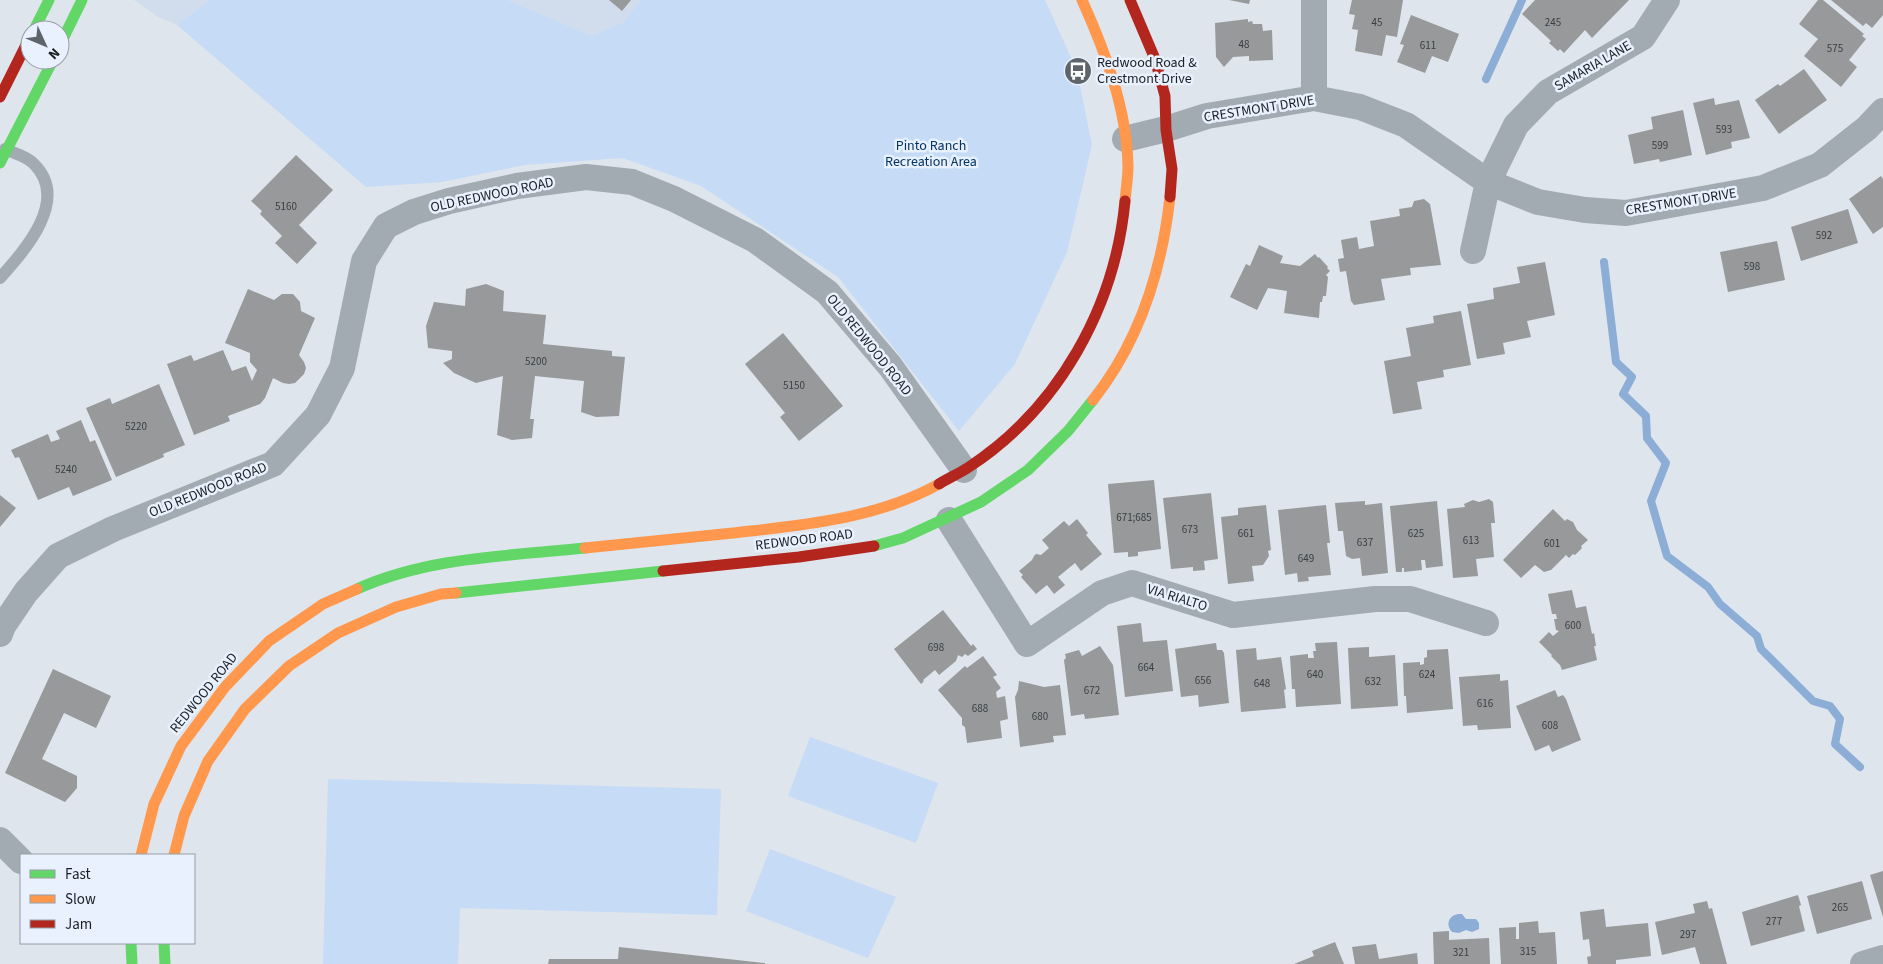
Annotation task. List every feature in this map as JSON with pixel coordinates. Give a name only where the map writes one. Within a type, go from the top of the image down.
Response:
[{"type":"main road","points":[[39,20],[48,0]]},
{"type":"main road","points":[[70,25],[82,0]]},
{"type":"main road","name":"REDWOOD ROAD","points":[[141,854],[154,804],[180,746],[225,687],[269,641],[323,604],[381,578],[439,563],[815,524],[874,512],[930,490],[988,454],[1008,436],[1044,402],[1065,373],[1097,315],[1118,252],[1124,219],[1128,164],[1119,101],[1105,56],[1082,0]]},
{"type":"main road","name":"REDWOOD ROAD","points":[[174,854],[184,816],[208,761],[245,709],[289,666],[331,637],[396,607],[441,594],[814,556],[888,544],[949,520],[980,504],[1045,457],[1076,425],[1098,397],[1118,366],[1151,295],[1162,256],[1168,219],[1172,172],[1166,130],[1165,97],[1148,42],[1130,0]]},
{"type":"main road","points":[[0,97],[20,57]]},
{"type":"main road","points":[[0,163],[4,149],[47,70]]},
{"type":"main road","points":[[131,944],[132,964]]},
{"type":"main road","points":[[164,944],[165,964]]},
{"type":"street","points":[[1314,0],[1314,98]]},
{"type":"street","name":"SAMARIA LANE","points":[[1473,251],[1488,182],[1516,125],[1548,92],[1644,37],[1667,0]]},
{"type":"street","name":"CRESTMONT DRIVE","points":[[1125,139],[1166,130],[1207,116],[1314,98],[1360,107],[1406,125],[1488,182],[1538,202],[1585,210],[1626,213],[1763,188],[1820,165],[1867,128],[1883,111]]},
{"type":"street","name":"OLD REDWOOD ROAD","points":[[0,634],[3,626],[26,592],[58,556],[113,529],[273,464],[318,415],[342,368],[364,262],[386,226],[414,212],[450,201],[517,186],[586,177],[632,182],[674,200],[755,240],[827,292],[890,366],[964,470]]},
{"type":"street","name":"VIA RIALTO","points":[[949,520],[1027,644],[1102,593],[1132,583],[1233,615],[1375,599],[1410,599],[1486,623]]},
{"type":"street","points":[[0,840],[20,860]]},
{"type":"street","points":[[1863,964],[1883,958]]},
{"type":"lane","points":[[0,278],[21,254],[41,222],[47,207],[46,189],[41,175],[32,162],[4,149]]},
{"type":"shaded area","points":[[134,0],[210,0],[177,25],[158,17]]},
{"type":"shaded area","points":[[508,0],[641,0],[625,22],[592,36]]},
{"type":"shaded area","points":[[1462,914],[1466,919],[1476,919],[1479,923],[1479,929],[1472,932],[1466,930],[1459,933],[1452,932],[1449,920],[1453,916]]},
{"type":"green space","name":"Pinto Ranch Recreation Area","points":[[210,0],[508,0],[592,36],[624,22],[641,0],[1045,0],[1077,71],[1092,145],[1067,252],[1015,364],[959,431],[838,277],[701,186],[623,158],[524,165],[442,182],[366,187],[177,25]]},
{"type":"green space","points":[[810,737],[938,783],[916,843],[788,796]]},
{"type":"green space","points":[[328,779],[721,789],[717,915],[460,908],[458,964],[323,964]]},
{"type":"green space","points":[[770,849],[896,897],[868,958],[746,911]]},
{"type":"building","points":[[609,0],[631,0],[622,11]]},
{"type":"building","points":[[1229,0],[1250,0],[1249,4]]},
{"type":"building","points":[[1352,0],[1403,0],[1397,37],[1386,35],[1382,56],[1355,51],[1358,30],[1352,29],[1355,15],[1349,14]]},
{"type":"building","points":[[1535,0],[1629,0],[1592,38],[1585,30],[1564,53],[1560,49],[1558,51],[1549,43],[1551,41],[1522,14]]},
{"type":"building","points":[[1818,0],[1823,0],[1864,34],[1862,36],[1866,39],[1849,60],[1857,67],[1841,87],[1804,56],[1818,39],[1799,24]]},
{"type":"building","points":[[1831,0],[1883,0],[1883,15],[1872,28],[1866,23],[1863,26]]},
{"type":"building","points":[[1411,15],[1459,34],[1448,62],[1432,56],[1425,73],[1397,62],[1404,45],[1400,44]]},
{"type":"building","points":[[1248,19],[1248,22],[1252,21],[1253,24],[1262,24],[1263,31],[1272,30],[1273,60],[1249,61],[1249,56],[1233,57],[1224,67],[1216,57],[1215,23]]},
{"type":"building","points":[[1804,69],[1827,100],[1779,134],[1755,100],[1778,84],[1780,86]]},
{"type":"building","points":[[1714,98],[1715,105],[1739,100],[1750,138],[1731,142],[1732,148],[1706,155],[1693,103]]},
{"type":"building","points":[[1683,110],[1692,155],[1660,162],[1659,159],[1634,164],[1628,135],[1653,129],[1651,117]]},
{"type":"building","points":[[296,155],[333,190],[299,225],[317,243],[297,264],[275,243],[282,236],[260,214],[262,211],[251,201]]},
{"type":"building","points":[[1881,176],[1883,179],[1883,227],[1873,234],[1849,199]]},
{"type":"building","points":[[1424,199],[1430,204],[1441,265],[1410,268],[1411,275],[1381,279],[1385,300],[1354,305],[1351,301],[1346,271],[1340,272],[1338,259],[1344,258],[1341,240],[1357,237],[1359,249],[1374,246],[1370,221],[1400,216],[1399,209],[1412,207],[1414,201]]},
{"type":"building","points":[[1848,209],[1858,243],[1801,261],[1791,227]]},
{"type":"building","points":[[1777,241],[1785,280],[1728,292],[1720,252]]},
{"type":"building","points":[[1259,245],[1283,256],[1280,263],[1300,266],[1315,254],[1328,267],[1330,271],[1326,275],[1328,277],[1326,296],[1323,296],[1322,302],[1320,302],[1319,318],[1284,313],[1287,291],[1268,288],[1257,310],[1230,297],[1246,264],[1250,266]]},
{"type":"building","points":[[1545,262],[1555,315],[1527,321],[1531,337],[1503,343],[1505,354],[1477,359],[1467,304],[1494,299],[1493,288],[1520,283],[1517,267]]},
{"type":"building","points":[[486,284],[504,291],[503,311],[546,315],[543,344],[612,351],[612,356],[625,357],[619,416],[596,417],[581,412],[584,381],[535,376],[530,419],[534,419],[532,438],[512,440],[497,435],[503,376],[476,383],[454,373],[443,363],[452,359],[452,351],[428,348],[426,326],[434,302],[465,306],[466,289]]},
{"type":"building","points":[[248,289],[274,300],[282,294],[293,294],[300,302],[301,311],[315,318],[299,355],[306,368],[304,374],[295,383],[289,384],[273,378],[265,398],[260,404],[228,416],[230,421],[194,435],[167,364],[191,355],[194,361],[223,350],[232,371],[246,366],[252,381],[257,370],[250,362],[250,353],[225,343]]},
{"type":"building","points":[[1461,311],[1471,365],[1443,370],[1444,377],[1417,382],[1422,409],[1393,414],[1384,361],[1411,356],[1406,328],[1434,323],[1433,316]]},
{"type":"building","points":[[783,333],[843,406],[799,441],[780,417],[785,413],[745,364]]},
{"type":"building","points":[[159,384],[185,445],[163,454],[164,457],[116,477],[86,408],[110,398],[112,404]]},
{"type":"building","points":[[81,420],[90,442],[95,440],[112,480],[73,496],[69,487],[38,500],[19,457],[15,458],[11,450],[48,434],[51,442],[60,439],[56,431]]},
{"type":"building","points":[[1154,480],[1161,549],[1138,552],[1138,556],[1128,557],[1128,552],[1114,553],[1108,484]]},
{"type":"building","points":[[1211,493],[1218,559],[1204,561],[1205,570],[1193,571],[1193,567],[1171,569],[1163,498]]},
{"type":"building","points":[[0,495],[16,508],[0,527]]},
{"type":"building","points":[[1489,499],[1493,502],[1495,523],[1491,523],[1494,557],[1476,559],[1478,576],[1453,578],[1447,509],[1465,507],[1464,504],[1473,500],[1479,502]]},
{"type":"building","points":[[1365,501],[1365,505],[1382,503],[1388,573],[1362,576],[1360,558],[1352,559],[1346,556],[1343,531],[1338,531],[1335,503]]},
{"type":"building","points":[[1437,501],[1443,566],[1426,568],[1425,560],[1421,560],[1422,570],[1404,572],[1404,568],[1402,568],[1402,572],[1396,572],[1390,506]]},
{"type":"building","points":[[1266,505],[1271,550],[1268,551],[1269,556],[1263,565],[1252,566],[1254,581],[1228,584],[1221,517],[1238,515],[1238,508]]},
{"type":"building","points":[[1326,505],[1330,543],[1327,543],[1331,575],[1308,577],[1309,581],[1298,582],[1297,573],[1285,575],[1278,510]]},
{"type":"building","points":[[1553,509],[1565,521],[1567,519],[1573,522],[1577,530],[1588,540],[1575,555],[1573,554],[1569,558],[1566,555],[1551,570],[1544,572],[1535,565],[1521,578],[1503,560]]},
{"type":"building","points":[[1077,519],[1088,533],[1086,535],[1102,554],[1081,571],[1075,563],[1058,577],[1065,585],[1054,594],[1047,585],[1036,594],[1021,577],[1023,575],[1019,571],[1036,554],[1041,555],[1049,548],[1042,540],[1064,521],[1069,526]]},
{"type":"building","points":[[1572,590],[1576,608],[1586,606],[1592,634],[1594,633],[1597,660],[1562,670],[1552,655],[1539,642],[1549,632],[1553,636],[1559,631],[1556,630],[1554,619],[1557,619],[1556,614],[1552,614],[1548,594]]},
{"type":"building","points":[[943,610],[971,646],[973,644],[977,649],[968,656],[965,654],[962,657],[958,655],[956,661],[939,675],[935,670],[921,684],[894,649]]},
{"type":"building","points":[[1141,623],[1143,642],[1167,640],[1173,691],[1125,697],[1117,626]]},
{"type":"building","points":[[1337,642],[1341,704],[1296,707],[1295,689],[1292,689],[1290,656],[1308,654],[1308,658],[1314,658],[1313,651],[1316,651],[1315,643]]},
{"type":"building","points":[[1216,643],[1217,650],[1222,650],[1224,653],[1229,703],[1199,707],[1198,695],[1181,697],[1175,649]]},
{"type":"building","points":[[1100,646],[1113,665],[1119,715],[1085,719],[1084,714],[1071,716],[1064,660],[1066,658],[1065,654],[1079,650],[1082,656]]},
{"type":"building","points":[[1369,647],[1369,657],[1395,655],[1398,706],[1351,709],[1348,648]]},
{"type":"building","points":[[1256,648],[1257,660],[1281,657],[1286,689],[1284,690],[1286,708],[1241,712],[1236,650]]},
{"type":"building","points":[[1448,649],[1453,709],[1407,713],[1406,696],[1404,696],[1403,663],[1420,662],[1420,665],[1424,664],[1427,650]]},
{"type":"building","points":[[983,656],[997,675],[993,677],[1001,688],[996,692],[997,698],[1005,696],[1008,719],[1000,721],[1002,738],[967,743],[962,718],[938,690],[965,666],[967,668]]},
{"type":"building","points":[[53,669],[111,696],[96,728],[64,713],[42,759],[77,776],[77,788],[65,802],[5,773]]},
{"type":"building","points":[[1500,674],[1500,681],[1508,680],[1511,728],[1478,730],[1477,725],[1463,726],[1459,677]]},
{"type":"building","points":[[1019,681],[1044,687],[1060,685],[1066,735],[1053,736],[1054,742],[1020,747],[1015,697]]},
{"type":"building","points":[[1555,690],[1558,697],[1563,695],[1566,699],[1581,740],[1552,752],[1549,745],[1535,751],[1516,706]]},
{"type":"building","points":[[1883,871],[1883,917],[1870,875]]},
{"type":"building","points":[[1862,881],[1872,919],[1817,934],[1807,896]]},
{"type":"building","points":[[1798,895],[1805,931],[1751,946],[1742,912]]},
{"type":"building","points":[[1707,901],[1709,909],[1712,908],[1727,964],[1700,964],[1695,947],[1662,955],[1655,922],[1695,913],[1693,904]]},
{"type":"building","points":[[1604,909],[1606,927],[1648,923],[1651,956],[1616,960],[1616,964],[1588,964],[1587,957],[1591,956],[1589,939],[1583,940],[1580,912]]},
{"type":"building","points":[[1538,921],[1539,933],[1555,932],[1557,964],[1501,964],[1499,928],[1516,927],[1516,939],[1519,939],[1519,923]]},
{"type":"building","points":[[1449,931],[1449,940],[1489,938],[1490,964],[1434,964],[1433,932]]},
{"type":"building","points":[[1335,942],[1344,964],[1294,964],[1314,956],[1312,951]]},
{"type":"building","points":[[1376,944],[1379,959],[1417,953],[1418,964],[1355,964],[1352,947]]},
{"type":"building","points":[[619,947],[765,964],[548,964],[549,959],[618,959]]},
{"type":"waterway","points":[[1486,79],[1522,0]]},
{"type":"waterway","points":[[1604,262],[1616,362],[1632,377],[1623,394],[1646,416],[1647,438],[1666,463],[1651,501],[1667,556],[1708,587],[1720,604],[1757,636],[1761,649],[1813,701],[1830,706],[1840,719],[1835,744],[1860,767]]},
{"type":"traffic: fast","points":[[39,20],[49,0]]},
{"type":"traffic: fast","points":[[70,25],[82,0]]},
{"type":"traffic: fast","points":[[0,163],[48,70]]},
{"type":"traffic: fast","points":[[874,546],[903,538],[981,502],[1028,470],[1068,431],[1093,400]]},
{"type":"traffic: fast","points":[[357,589],[384,578],[440,564],[498,556],[585,548]]},
{"type":"traffic: fast","points":[[456,593],[663,571]]},
{"type":"traffic: fast","points":[[131,944],[132,964]]},
{"type":"traffic: fast","points":[[164,944],[165,964]]},
{"type":"traffic: slow","points":[[1082,0],[1099,39],[1124,123],[1128,166],[1125,201]]},
{"type":"traffic: slow","points":[[1093,400],[1123,354],[1146,304],[1161,251],[1170,197]]},
{"type":"traffic: slow","points":[[585,548],[759,530],[839,519],[890,505],[915,496],[939,484]]},
{"type":"traffic: slow","points":[[141,854],[154,804],[181,746],[225,687],[269,641],[323,604],[357,589]]},
{"type":"traffic: slow","points":[[174,854],[184,816],[208,761],[245,709],[289,666],[338,633],[396,607],[441,594],[456,593]]},
{"type":"traffic: jam","points":[[1130,0],[1155,59],[1165,96],[1166,130],[1172,169],[1170,197]]},
{"type":"traffic: jam","points":[[0,97],[20,57]]},
{"type":"traffic: jam","points":[[939,484],[969,467],[1001,443],[1030,415],[1055,385],[1077,352],[1095,316],[1109,279],[1119,240],[1125,201]]},
{"type":"traffic: jam","points":[[663,571],[799,557],[874,546]]},
{"type":"place","name":"Redwood Road & Crestmont Drive","points":[[1078,71]]}]
